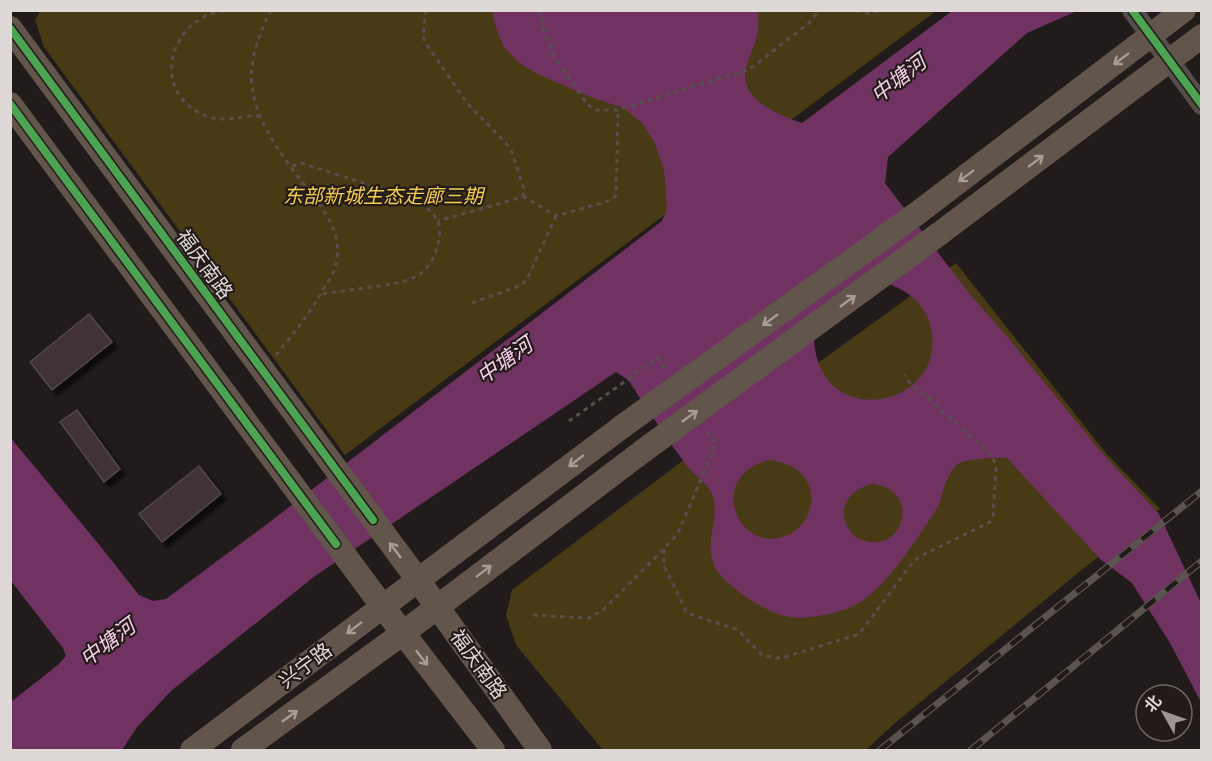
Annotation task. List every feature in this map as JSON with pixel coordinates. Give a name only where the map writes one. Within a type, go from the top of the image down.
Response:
[{"type":"main road","name":"兴宁路","points":[[192,750],[623,426],[919,212],[1184,10]]},
{"type":"main road","name":"福庆南路","points":[[10,28],[418,580],[540,750]]},
{"type":"main road","points":[[243,750],[1202,36]]},
{"type":"main road","name":"福庆南路","points":[[10,104],[383,607],[493,750]]},
{"type":"street","points":[[1132,10],[1202,105]]},
{"type":"path","points":[[242,10],[221,11],[202,17],[188,29],[177,43],[171,74],[174,86],[182,99],[205,116],[232,120],[260,116]]},
{"type":"path","points":[[263,372],[310,313],[332,275],[338,250],[328,217],[291,167],[255,106],[252,67],[262,29],[271,10]]},
{"type":"path","points":[[426,10],[424,42],[467,103],[511,150],[525,189],[523,196]]},
{"type":"path","points":[[540,10],[544,32],[556,60],[588,105],[595,110],[618,110],[741,73],[809,22],[819,10]]},
{"type":"path","points":[[847,10],[869,13],[884,10]]},
{"type":"path","points":[[523,196],[556,216],[612,200],[616,195],[618,110]]},
{"type":"path","points":[[291,167],[301,163],[414,199],[435,215],[440,233],[437,250],[430,265],[418,276],[402,283],[321,294]]},
{"type":"path","points":[[437,221],[523,196]]},
{"type":"path","points":[[472,303],[522,285],[527,279],[556,216]]},
{"type":"path","points":[[664,549],[664,566],[686,611],[738,630],[762,655],[784,657],[859,634],[913,562],[990,522],[993,516],[995,462],[992,455],[904,375]]},
{"type":"path","points":[[569,421],[616,388]]},
{"type":"path","points":[[533,615],[589,618],[603,610],[678,533],[698,485]]},
{"type":"green space","name":"东部新城生态走廊三期","points":[[41,10],[936,11],[345,455],[44,47],[35,20]]},
{"type":"green space","points":[[956,263],[1105,452],[1160,509],[1084,568],[895,723],[866,750],[603,750],[516,645],[506,615],[512,590],[681,462]]},
{"type":"water","name":"中塘河","points":[[493,11],[758,11],[757,35],[746,69],[746,85],[757,100],[775,112],[802,123],[952,11],[1077,11],[1027,33],[888,157],[885,183],[968,292],[1101,452],[1159,514],[1201,603],[1201,702],[1194,689],[1194,683],[1191,683],[1170,643],[1132,583],[1100,559],[1007,458],[982,459],[958,464],[946,482],[940,503],[913,544],[880,586],[857,604],[832,613],[801,618],[779,615],[757,604],[724,579],[712,560],[711,542],[715,505],[711,492],[687,466],[628,380],[616,372],[315,576],[172,690],[137,727],[122,750],[11,750],[11,702],[66,656],[63,648],[11,581],[10,437],[139,595],[153,601],[166,599],[662,221],[667,208],[664,170],[654,141],[642,123],[624,108],[593,98],[532,71],[517,61],[504,47],[497,31]],"holes":[[[881,282],[896,287],[916,300],[926,313],[932,350],[923,373],[906,390],[884,399],[860,399],[838,389],[821,370],[814,339]],[[769,460],[796,469],[807,482],[811,499],[810,509],[803,523],[794,532],[772,539],[756,535],[744,526],[736,512],[734,497],[738,482],[749,469]],[[872,484],[888,488],[898,497],[902,507],[902,518],[898,529],[890,537],[879,542],[864,541],[855,537],[846,524],[844,516],[846,502],[851,496]]]},
{"type":"building","points":[[89,314],[112,342],[52,390],[30,362]]},
{"type":"building","points":[[77,410],[120,469],[104,482],[60,422]]},
{"type":"building","points":[[199,466],[221,494],[162,542],[139,514]]},
{"type":"railway","points":[[880,750],[1202,491]]},
{"type":"railway","points":[[971,750],[1202,561]]},
{"type":"cycle path","points":[[1132,10],[1202,105]]},
{"type":"cycle path","points":[[10,28],[373,520]]},
{"type":"cycle path","points":[[10,104],[336,544]]}]
